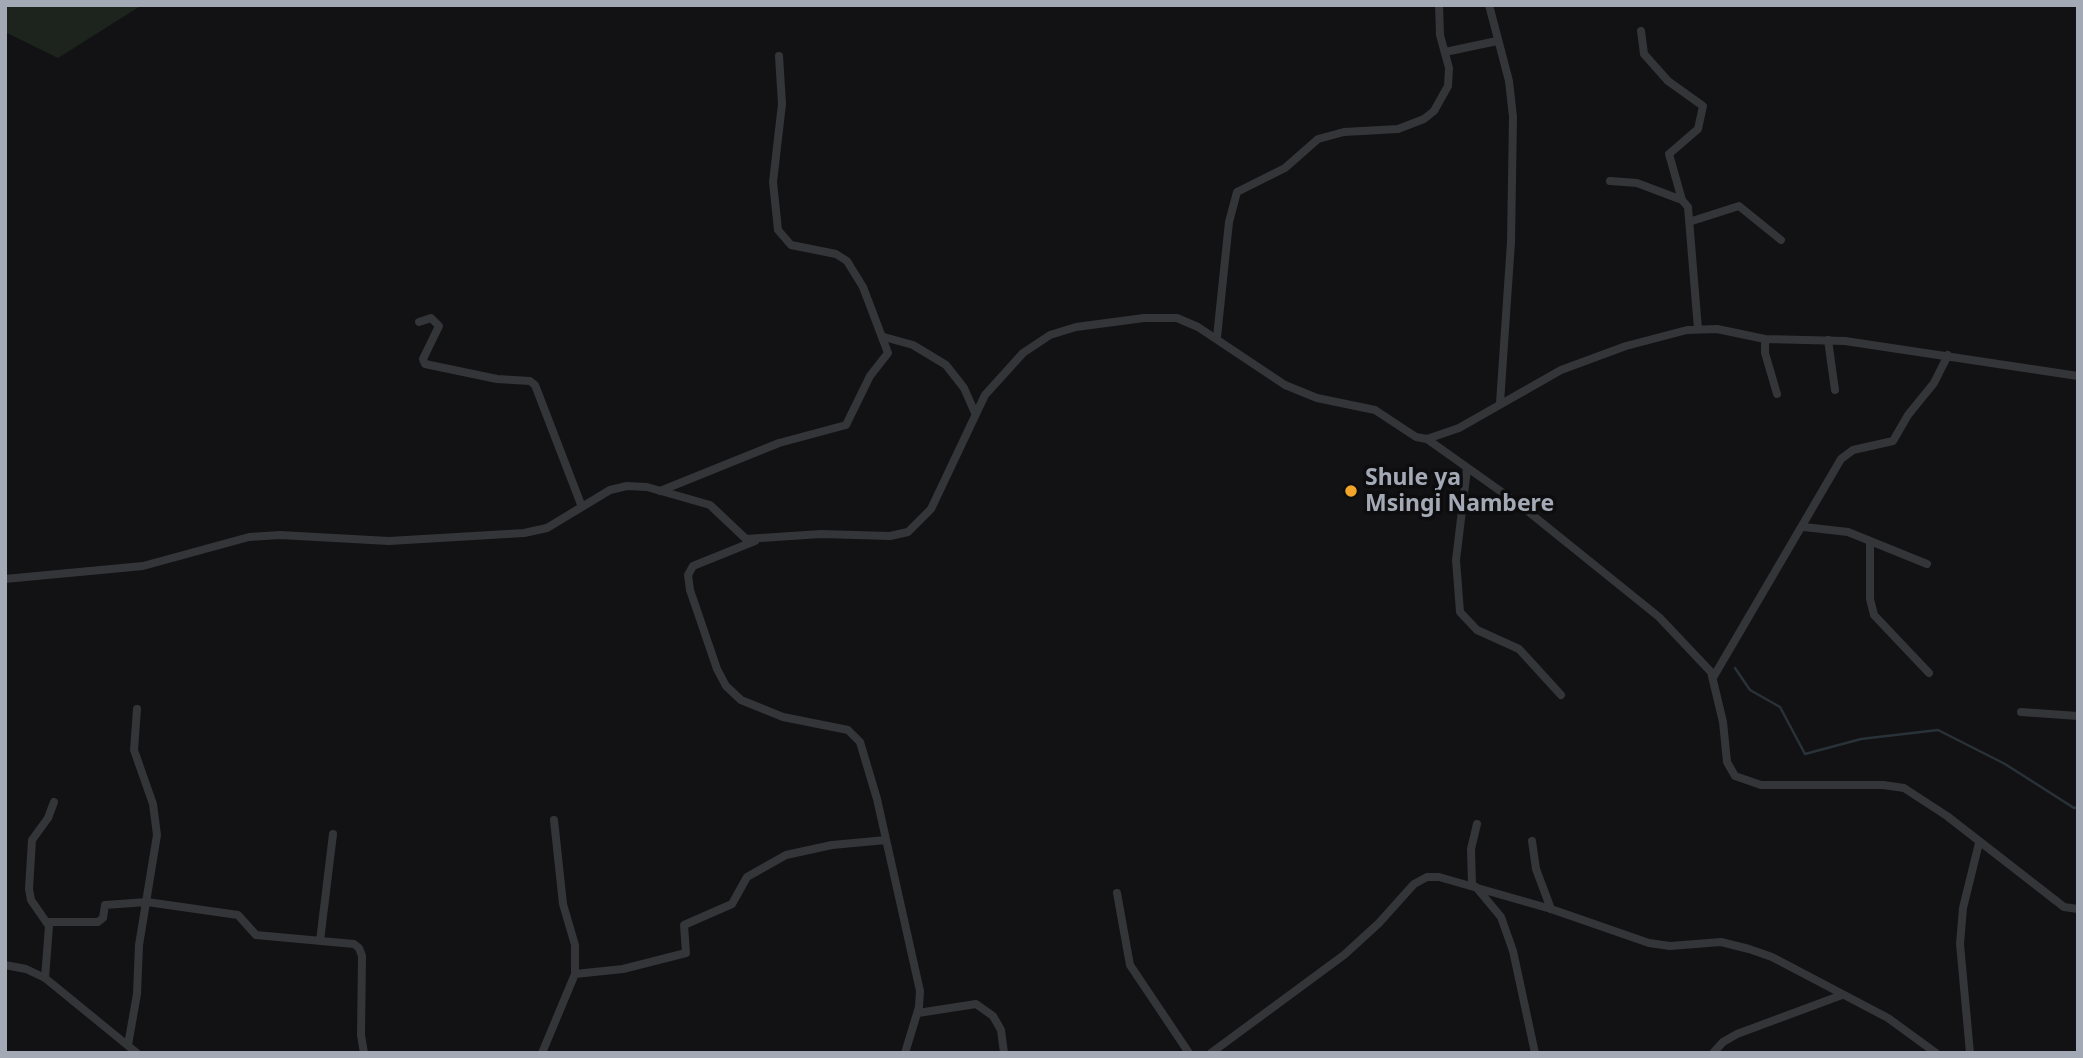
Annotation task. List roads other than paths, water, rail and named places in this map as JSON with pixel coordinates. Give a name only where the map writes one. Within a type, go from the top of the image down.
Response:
[{"type":"street","points":[[1217,338],[1229,222],[1237,192],[1285,168],[1318,139],[1344,132],[1398,129],[1424,120],[1442,101],[1448,86],[1449,68],[1440,36],[1439,5]]},
{"type":"street","points":[[1489,5],[1512,96],[1513,129],[1511,242],[1500,403]]},
{"type":"street","points":[[1641,31],[1644,54],[1668,81],[1703,106],[1698,129],[1669,154],[1682,200],[1692,221],[1698,329]]},
{"type":"street","points":[[1445,52],[1497,41]]},
{"type":"street","points":[[660,491],[779,443],[846,425],[870,376],[888,352],[863,287],[844,258],[792,245],[778,230],[773,182],[782,104],[779,56]]},
{"type":"street","points":[[1610,181],[1637,183],[1682,200]]},
{"type":"street","points":[[1692,221],[1738,205],[1781,240]]},
{"type":"street","points":[[5,579],[143,566],[249,537],[280,535],[388,541],[524,533],[547,528],[610,490],[627,486],[660,491],[710,505],[740,536],[758,540],[821,534],[890,536],[908,532],[931,509],[975,413],[994,382],[1023,353],[1038,341],[1069,329],[1163,317],[1177,318],[1217,338],[1285,385],[1317,398],[1375,410],[1416,437],[1427,439],[1446,435],[1500,403],[1594,356],[1671,332],[1698,329],[1717,329],[1765,339],[1828,340],[1948,355],[2078,376]]},
{"type":"street","points":[[419,322],[431,318],[440,328],[423,359],[425,364],[535,385],[582,507]]},
{"type":"street","points":[[884,337],[913,345],[946,365],[964,387],[975,413]]},
{"type":"street","points":[[1765,339],[1765,353],[1777,394]]},
{"type":"street","points":[[1828,340],[1835,390]]},
{"type":"street","points":[[1714,676],[1804,527],[1841,459],[1853,450],[1893,441],[1908,415],[1934,383],[1948,355]]},
{"type":"street","points":[[1427,439],[1520,505],[1660,617],[1714,676],[1727,762],[1731,773],[1740,780],[1761,786],[1883,785],[1904,788],[2064,907],[2078,909]]},
{"type":"street","points":[[1466,469],[1456,560],[1460,611],[1477,630],[1519,649],[1561,695]]},
{"type":"street","points":[[1804,527],[1836,529],[1927,564]]},
{"type":"street","points":[[758,540],[690,570],[690,590],[717,669],[726,686],[749,705],[783,717],[855,734],[866,758],[920,991],[918,1013],[905,1053]]},
{"type":"street","points":[[1870,541],[1870,599],[1874,615],[1928,673]]},
{"type":"street","points":[[128,1045],[137,994],[139,945],[157,835],[156,818],[134,750],[137,709]]},
{"type":"street","points":[[2021,712],[2078,716]]},
{"type":"street","points":[[45,978],[48,922],[31,900],[29,889],[32,840],[48,818],[54,802]]},
{"type":"street","points":[[542,1053],[575,974],[575,945],[564,904],[554,820]]},
{"type":"street","points":[[1477,824],[1471,849],[1474,886],[1501,917],[1514,951],[1535,1053]]},
{"type":"street","points":[[320,941],[334,834]]},
{"type":"street","points":[[575,974],[623,969],[682,956],[687,950],[684,925],[732,904],[747,877],[786,855],[832,845],[886,840]]},
{"type":"street","points":[[1532,841],[1536,869],[1551,909]]},
{"type":"street","points":[[1970,1053],[1960,944],[1964,908],[1979,843]]},
{"type":"street","points":[[1211,1053],[1344,955],[1421,880],[1439,877],[1551,909],[1649,943],[1670,946],[1721,942],[1749,948],[1888,1018],[1936,1053]]},
{"type":"street","points":[[1117,893],[1130,965],[1189,1053]]},
{"type":"street","points":[[48,922],[98,922],[103,918],[105,905],[147,902],[238,915],[256,935],[354,944],[361,952],[361,1035],[364,1053]]},
{"type":"street","points":[[5,965],[26,969],[45,978],[137,1053]]},
{"type":"street","points":[[1713,1053],[1723,1042],[1737,1034],[1842,995]]},
{"type":"street","points":[[918,1013],[976,1004],[993,1016],[1001,1030],[1004,1053]]},
{"type":"waterway","points":[[1735,668],[1750,690],[1780,707],[1805,754],[1861,739],[1938,730],[2005,764],[2074,808],[2078,807]]},
{"type":"place","name":"Shule ya Msingi Nambere","points":[[1351,491]]}]
